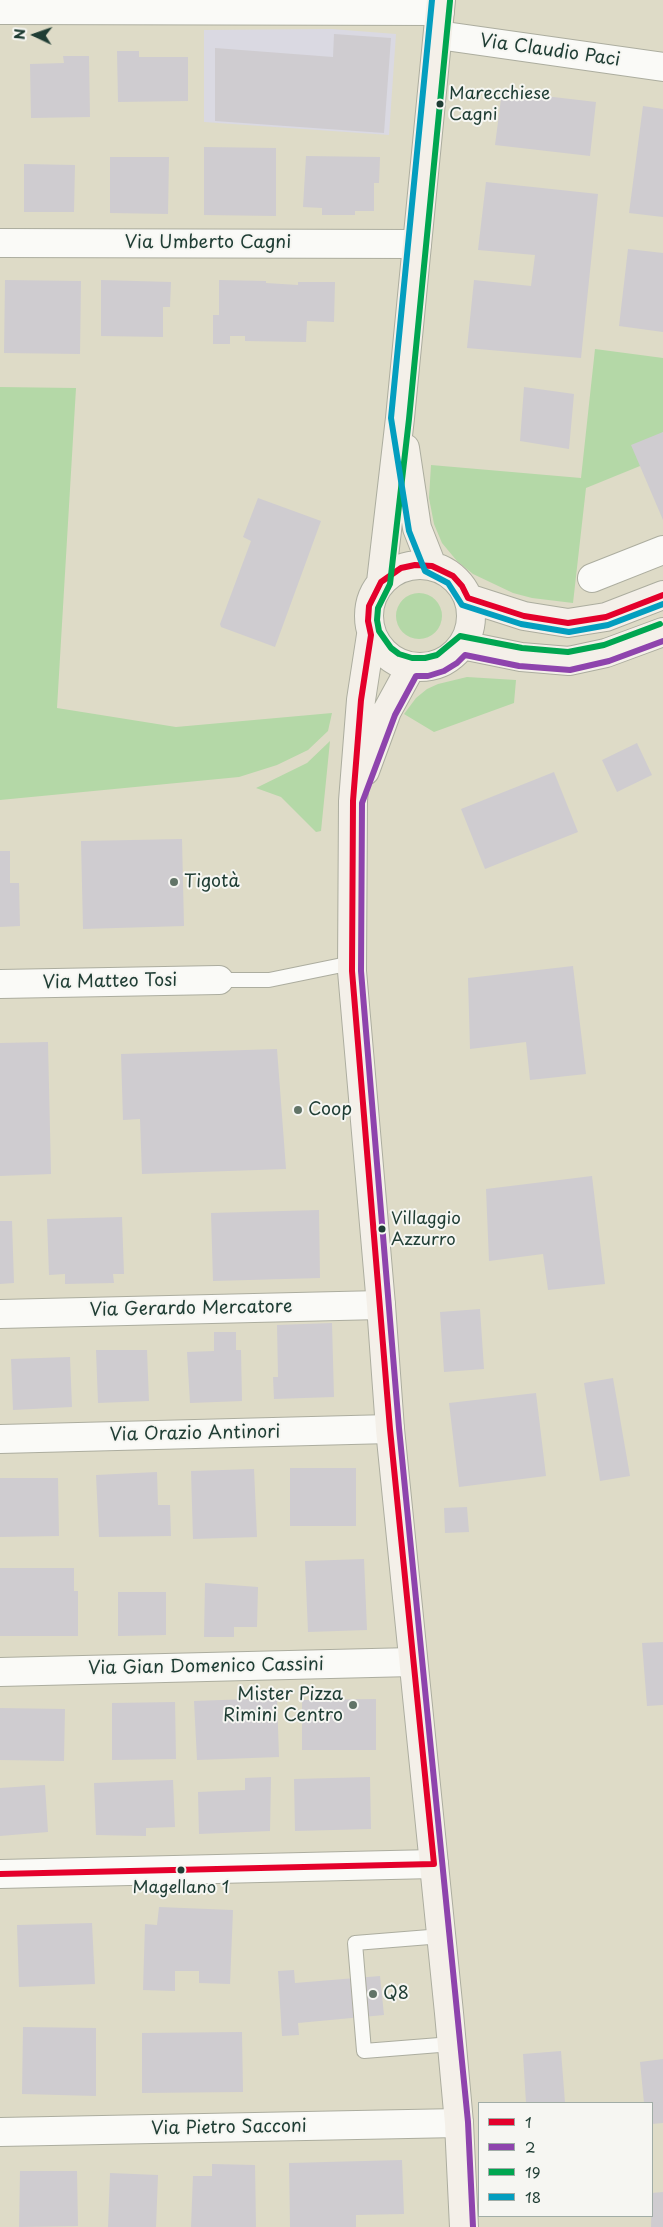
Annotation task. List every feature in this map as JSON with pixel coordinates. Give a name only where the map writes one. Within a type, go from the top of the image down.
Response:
[{"type":"main road","points":[[381,582],[400,418],[440,15]]},
{"type":"main road","points":[[400,418],[417,528],[432,566]]},
{"type":"main road","points":[[415,564],[432,566],[453,576],[462,586],[468,598],[471,619],[469,632],[462,645],[452,656],[441,663],[426,667],[411,667],[395,662],[385,654],[372,635],[368,621],[369,606],[381,582],[401,568],[415,564]]},
{"type":"main road","points":[[468,598],[524,616],[568,623],[606,617],[663,595]]},
{"type":"main road","points":[[462,645],[521,657],[569,661],[606,653],[663,632]]},
{"type":"main road","points":[[372,635],[361,700],[353,801],[352,963],[390,1429],[413,1662],[422,1728],[452,2044],[459,2124],[464,2227]]},
{"type":"main road","points":[[353,801],[387,711],[411,667]]},
{"type":"street","name":"Via Claudio Paci","points":[[0,10],[440,15],[663,67]]},
{"type":"street","name":"Via Umberto Cagni","points":[[0,243],[417,244]]},
{"type":"street","points":[[592,578],[663,550]]},
{"type":"street","name":"Via Matteo Tosi","points":[[0,984],[219,980]]},
{"type":"street","name":"Via Gerardo Mercatore","points":[[0,1314],[381,1305]]},
{"type":"street","name":"Via Orazio Antinori","points":[[0,1439],[390,1429]]},
{"type":"street","name":"Via Gian Domenico Cassini","points":[[0,1672],[413,1662]]},
{"type":"street","points":[[0,1874],[434,1864]]},
{"type":"street","name":"Via Pietro Sacconi","points":[[0,2132],[459,2124]]},
{"type":"lane","points":[[219,980],[269,980],[352,963]]},
{"type":"lane","points":[[442,1936],[355,1943],[364,2051],[452,2044]]},
{"type":"shaded area","points":[[332,29],[396,34],[389,135],[204,122],[204,30]]},
{"type":"green space","points":[[595,349],[663,358],[663,432],[640,466],[586,488],[573,603],[532,598],[513,593],[473,574],[457,561],[442,543],[434,524],[429,498],[431,465],[581,478]]},
{"type":"green space","points":[[0,387],[76,388],[57,708],[176,727],[332,713],[328,731],[308,750],[277,765],[239,777],[0,800]]},
{"type":"green space","points":[[424,593],[436,599],[441,607],[441,625],[436,633],[428,638],[414,639],[402,633],[397,625],[396,611],[402,599],[410,594]]},
{"type":"green space","points":[[467,677],[516,680],[514,703],[434,732],[404,714],[416,698],[427,689],[438,684]]},
{"type":"green space","points":[[330,741],[321,831],[316,832],[281,797],[256,788],[307,763]]},
{"type":"building","points":[[334,34],[391,38],[384,133],[215,121],[215,48],[333,57]]},
{"type":"building","points":[[117,51],[139,51],[139,57],[188,57],[188,101],[118,102]]},
{"type":"building","points":[[63,56],[89,56],[90,117],[31,118],[30,64],[64,63]]},
{"type":"building","points":[[502,91],[596,102],[590,156],[495,145]]},
{"type":"building","points":[[643,106],[663,109],[663,217],[629,213]]},
{"type":"building","points":[[204,147],[276,148],[276,216],[204,215]]},
{"type":"building","points":[[306,156],[380,157],[379,183],[374,183],[374,211],[355,211],[355,215],[322,215],[322,208],[303,207]]},
{"type":"building","points":[[110,157],[169,157],[168,214],[110,213]]},
{"type":"building","points":[[24,164],[75,165],[74,212],[24,212]]},
{"type":"building","points":[[486,182],[598,194],[581,358],[467,348],[474,280],[531,286],[535,255],[478,250]]},
{"type":"building","points":[[628,249],[663,253],[663,332],[619,326]]},
{"type":"building","points":[[5,280],[81,281],[80,354],[4,353]]},
{"type":"building","points":[[101,280],[171,282],[170,307],[163,307],[163,337],[101,336]]},
{"type":"building","points":[[219,280],[266,281],[266,283],[298,285],[298,282],[335,282],[334,322],[307,321],[306,342],[245,341],[245,336],[230,336],[230,344],[213,344],[213,315],[219,315]]},
{"type":"building","points":[[524,387],[574,394],[569,449],[520,441]]},
{"type":"building","points":[[663,432],[663,520],[631,445]]},
{"type":"building","points":[[258,498],[321,521],[275,647],[221,627],[220,624],[251,541],[243,537]]},
{"type":"building","points":[[637,743],[652,775],[617,792],[602,760]]},
{"type":"building","points":[[554,772],[578,832],[485,869],[461,809]]},
{"type":"building","points":[[182,839],[184,926],[83,929],[81,841]]},
{"type":"building","points":[[0,851],[10,851],[10,883],[19,883],[20,926],[0,927]]},
{"type":"building","points":[[573,966],[586,1074],[530,1080],[526,1042],[470,1049],[468,978]]},
{"type":"building","points":[[48,1042],[51,1174],[0,1176],[0,1043]]},
{"type":"building","points":[[277,1049],[286,1169],[142,1174],[140,1119],[123,1120],[121,1054]]},
{"type":"building","points":[[592,1176],[605,1284],[548,1290],[543,1254],[489,1261],[486,1189]]},
{"type":"building","points":[[319,1210],[320,1278],[213,1281],[211,1213]]},
{"type":"building","points":[[122,1217],[124,1274],[113,1274],[114,1283],[65,1284],[65,1274],[49,1275],[47,1219]]},
{"type":"building","points":[[0,1221],[12,1221],[14,1283],[0,1284]]},
{"type":"building","points":[[480,1309],[484,1369],[444,1372],[440,1312]]},
{"type":"building","points":[[332,1323],[334,1397],[274,1399],[273,1377],[278,1377],[277,1325]]},
{"type":"building","points":[[214,1332],[236,1332],[236,1350],[241,1350],[242,1401],[190,1403],[187,1352],[214,1351]]},
{"type":"building","points":[[96,1350],[147,1350],[149,1401],[98,1403]]},
{"type":"building","points":[[70,1357],[72,1407],[13,1410],[11,1359]]},
{"type":"building","points":[[613,1378],[630,1476],[600,1481],[584,1383]]},
{"type":"building","points":[[536,1393],[546,1476],[459,1487],[449,1403]]},
{"type":"building","points":[[290,1468],[356,1468],[356,1526],[290,1526]]},
{"type":"building","points":[[254,1469],[257,1537],[193,1539],[191,1471]]},
{"type":"building","points":[[157,1472],[158,1505],[170,1505],[171,1536],[99,1537],[96,1475]]},
{"type":"building","points":[[0,1478],[58,1478],[59,1536],[0,1537]]},
{"type":"building","points":[[467,1507],[469,1532],[445,1533],[444,1508]]},
{"type":"building","points":[[364,1559],[367,1630],[308,1632],[305,1561]]},
{"type":"building","points":[[0,1568],[74,1568],[74,1591],[78,1591],[78,1636],[0,1636]]},
{"type":"building","points":[[205,1583],[258,1587],[257,1627],[234,1627],[234,1637],[204,1637]]},
{"type":"building","points":[[118,1592],[166,1592],[166,1635],[118,1636]]},
{"type":"building","points":[[663,1642],[663,1705],[647,1706],[642,1643]]},
{"type":"building","points":[[277,1698],[279,1757],[197,1760],[194,1701]]},
{"type":"building","points":[[376,1699],[376,1750],[302,1750],[302,1700]]},
{"type":"building","points":[[175,1702],[176,1759],[112,1760],[112,1703]]},
{"type":"building","points":[[0,1708],[65,1709],[64,1761],[0,1760]]},
{"type":"building","points":[[271,1777],[270,1831],[199,1834],[198,1792],[245,1790],[245,1778]]},
{"type":"building","points":[[370,1777],[371,1829],[295,1831],[294,1779]]},
{"type":"building","points":[[173,1780],[175,1827],[146,1828],[146,1836],[96,1835],[94,1783]]},
{"type":"building","points":[[45,1785],[48,1832],[0,1836],[0,1788]]},
{"type":"building","points":[[159,1907],[233,1910],[230,1984],[199,1983],[199,1971],[175,1971],[175,1991],[143,1990],[145,1924],[157,1925]]},
{"type":"building","points":[[92,1923],[95,1984],[19,1987],[17,1925]]},
{"type":"building","points":[[294,1970],[295,1983],[380,1976],[384,2015],[298,2023],[299,2035],[282,2036],[278,1971]]},
{"type":"building","points":[[23,2027],[96,2028],[96,2096],[22,2094]]},
{"type":"building","points":[[242,2032],[243,2092],[142,2093],[142,2033]]},
{"type":"building","points":[[561,2051],[565,2102],[526,2102],[523,2054]]},
{"type":"building","points":[[663,2059],[663,2123],[653,2124],[653,2102],[644,2102],[640,2062]]},
{"type":"building","points":[[402,2160],[404,2214],[356,2215],[356,2227],[290,2227],[289,2163]]},
{"type":"building","points":[[212,2164],[255,2165],[256,2227],[191,2227],[193,2176],[212,2176]]},
{"type":"building","points":[[20,2171],[77,2171],[78,2226],[19,2227]]},
{"type":"building","points":[[110,2173],[158,2175],[156,2227],[108,2227]]},
{"type":"building","points":[[663,2192],[663,2227],[651,2227],[653,2193]]},
{"type":"transit line","name":"18","points":[[432,0],[391,418],[409,531],[425,571],[448,583],[462,605],[521,624],[569,632],[608,625],[663,604]]},
{"type":"transit line","name":"19","points":[[450,1],[409,419],[390,584],[378,608],[377,620],[379,631],[391,648],[399,654],[412,658],[425,658],[437,655],[460,636],[522,648],[568,652],[604,645],[660,624]]},
{"type":"transit line","name":"1","points":[[0,1874],[434,1864],[390,1429],[352,971],[353,801],[361,700],[371,635],[368,621],[369,606],[381,582],[401,568],[415,565],[432,566],[453,576],[462,586],[468,598],[524,616],[568,623],[606,617],[663,595]]},
{"type":"transit line","name":"2","points":[[473,2227],[468,2122],[399,1428],[361,971],[362,803],[395,715],[416,676],[428,676],[444,671],[457,663],[465,655],[519,666],[570,670],[609,661],[663,641]]},
{"type":"place","name":"Marecchiese Cagni","points":[[440,104]]},
{"type":"place","name":"Tigotà","points":[[174,882]]},
{"type":"place","name":"Coop","points":[[298,1110]]},
{"type":"place","name":"Villaggio Azzurro","points":[[382,1229]]},
{"type":"place","name":"Mister Pizza Rimini Centro","points":[[353,1705]]},
{"type":"place","name":"Magellano 1","points":[[181,1870]]},
{"type":"place","name":"Q8","points":[[373,1994]]}]
